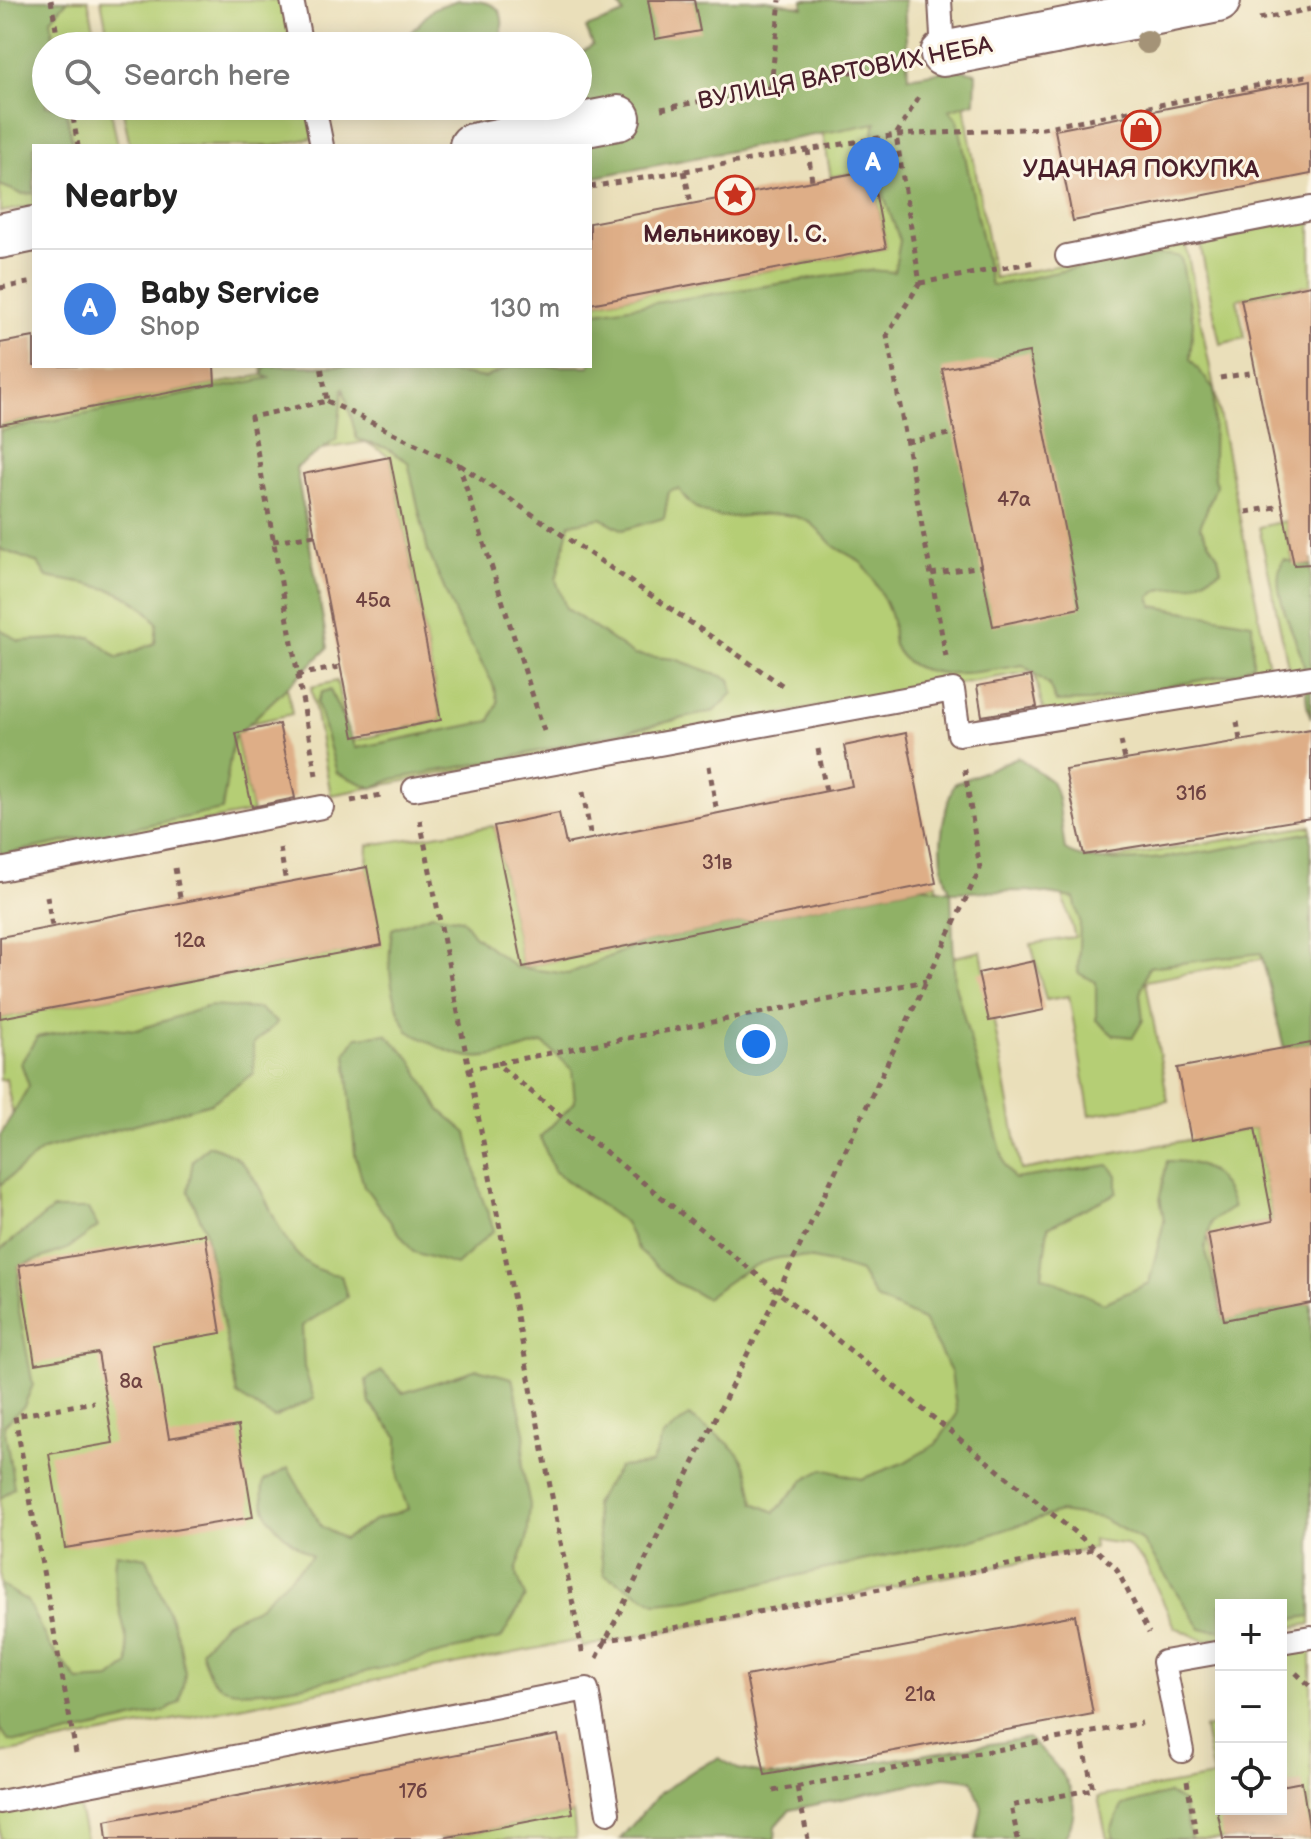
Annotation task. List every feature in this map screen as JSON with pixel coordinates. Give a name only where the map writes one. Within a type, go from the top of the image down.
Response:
[{"type":"street","name":"ВУЛИЦЯ ВАРТОВИХ НЕБА","points":[[943,54],[1218,0]]},
{"type":"street","points":[[482,144],[618,118]]},
{"type":"street","points":[[0,236],[32,229]]},
{"type":"lane","points":[[292,0],[298,32]]},
{"type":"lane","points":[[940,0],[943,54]]},
{"type":"lane","points":[[317,120],[322,144]]},
{"type":"lane","points":[[1067,256],[1311,208]]},
{"type":"lane","points":[[414,789],[953,690],[959,734],[1311,677]]},
{"type":"lane","points":[[0,870],[322,807]]},
{"type":"lane","points":[[1287,1641],[1311,1637]]},
{"type":"lane","points":[[1182,1751],[1164,1662],[1215,1653]]},
{"type":"lane","points":[[0,1802],[587,1689],[608,1813]]},
{"type":"path","points":[[51,0],[57,32]]},
{"type":"path","points":[[771,86],[780,0]]},
{"type":"path","points":[[943,54],[896,135],[920,283],[887,335],[953,690]]},
{"type":"path","name":"ВУЛИЦЯ ВАРТОВИХ НЕБА","points":[[618,118],[943,54]]},
{"type":"path","points":[[592,187],[896,135],[1043,128],[1311,75]]},
{"type":"path","points":[[73,120],[78,144]]},
{"type":"path","points":[[808,150],[812,181]]},
{"type":"path","points":[[684,171],[691,203]]},
{"type":"path","points":[[920,283],[1067,256]]},
{"type":"path","points":[[0,288],[32,282]]},
{"type":"path","points":[[321,368],[327,401]]},
{"type":"path","points":[[1220,378],[1256,372]]},
{"type":"path","points":[[587,1689],[414,789],[322,807],[251,417],[327,401],[459,465],[818,715],[826,791]]},
{"type":"path","points":[[907,442],[955,433]]},
{"type":"path","points":[[459,465],[554,763]]},
{"type":"path","points":[[1246,512],[1282,506]]},
{"type":"path","points":[[273,541],[315,535]]},
{"type":"path","points":[[931,574],[982,566]]},
{"type":"path","points":[[297,675],[340,667]]},
{"type":"path","points":[[587,1689],[602,1641],[777,1294],[980,869],[959,734]]},
{"type":"path","points":[[703,736],[717,813]]},
{"type":"path","points":[[577,759],[591,839]]},
{"type":"path","points":[[469,1069],[926,981]]},
{"type":"path","points":[[497,1064],[1094,1548],[1116,1568],[1164,1662]]},
{"type":"path","points":[[81,1786],[15,1416],[94,1402]]},
{"type":"path","points":[[602,1641],[1094,1548]]},
{"type":"path","points":[[773,1791],[1175,1717]]},
{"type":"path","points":[[1018,1839],[1011,1806],[1093,1789],[1081,1734]]},
{"type":"path","points":[[797,1787],[808,1839]]},
{"type":"green space","points":[[0,0],[88,0],[95,32],[32,32],[32,120],[113,120],[118,144],[32,144],[32,206],[0,212]]},
{"type":"green space","points":[[0,0],[68,0],[51,19],[52,32],[32,32],[32,120],[68,120],[73,144],[32,144],[32,193],[22,194],[0,185]]},
{"type":"green space","points":[[101,0],[290,0],[297,32],[107,32]]},
{"type":"green space","points":[[458,0],[489,4],[500,13],[501,32],[411,32],[434,8]]},
{"type":"green space","points":[[616,0],[767,0],[803,7],[803,0],[904,0],[908,77],[956,69],[976,73],[975,102],[949,110],[958,120],[991,286],[1121,259],[1168,255],[1181,258],[1193,322],[1190,359],[1214,389],[1213,460],[1216,486],[1200,527],[1218,556],[1221,570],[1193,585],[1159,590],[1150,597],[1153,606],[1252,623],[1253,664],[1238,673],[1091,701],[1056,702],[1049,685],[1023,665],[971,673],[933,672],[903,658],[894,645],[890,615],[864,566],[834,546],[811,523],[790,515],[721,517],[692,505],[679,489],[669,491],[664,518],[623,530],[601,518],[570,524],[556,580],[566,608],[634,655],[675,659],[730,679],[733,693],[715,711],[499,760],[393,779],[372,788],[337,773],[317,702],[322,692],[330,690],[356,748],[490,721],[498,702],[492,682],[459,623],[428,551],[408,462],[386,448],[357,439],[343,387],[337,439],[296,468],[328,648],[233,739],[222,810],[0,855],[0,629],[19,641],[91,637],[118,658],[155,643],[157,623],[146,610],[122,594],[94,585],[47,577],[38,563],[0,549],[0,431],[269,378],[263,375],[265,368],[424,368],[485,378],[508,368],[592,368],[592,313],[869,270],[894,272],[900,241],[884,197],[873,132],[876,123],[592,178],[592,144],[464,144],[466,134],[490,120],[592,120],[593,45],[592,32],[588,32],[586,28],[624,14]]},
{"type":"green space","points":[[962,92],[994,278],[1185,241],[1271,677],[1044,714],[1034,671],[562,751],[331,795],[311,687],[337,681],[348,742],[441,720],[390,457],[366,442],[248,461],[292,714],[234,727],[253,812],[0,860],[0,425],[263,375],[262,368],[592,368],[592,304],[886,248],[871,170],[831,177],[821,124]]},
{"type":"green space","points":[[125,120],[315,120],[318,137],[283,144],[130,144]]},
{"type":"green space","points":[[1311,217],[1311,285],[1237,299],[1245,338],[1220,344],[1199,238]]},
{"type":"green space","points":[[1285,521],[1293,562],[1311,559],[1311,667],[1289,671],[1259,527]]},
{"type":"green space","points":[[1284,560],[1311,566],[1311,718],[1303,662],[1281,597],[1279,571]]},
{"type":"green space","points":[[1018,757],[1051,781],[1058,798],[1065,850],[1086,858],[1148,859],[1184,855],[1311,832],[1311,1043],[1284,1048],[1261,953],[1149,967],[1140,994],[1143,1020],[1133,1037],[1113,1035],[1096,1020],[1096,982],[1078,973],[1080,921],[1074,898],[1028,891],[951,892],[955,985],[1005,1165],[1014,1179],[1109,1165],[1117,1175],[1117,1193],[1048,1227],[1042,1276],[1104,1303],[1149,1283],[1164,1221],[1160,1197],[1167,1161],[1180,1161],[1201,1166],[1217,1177],[1233,1207],[1212,1221],[1205,1248],[1224,1319],[1311,1303],[1311,1616],[1287,1620],[1287,1599],[1215,1599],[1215,1630],[1201,1629],[1142,1540],[1101,1518],[1059,1512],[977,1539],[884,1556],[689,1600],[656,1603],[604,1574],[594,1504],[619,1467],[651,1464],[663,1436],[689,1416],[735,1450],[747,1470],[754,1503],[775,1512],[803,1481],[823,1469],[861,1479],[905,1462],[936,1444],[957,1414],[951,1372],[923,1320],[876,1299],[860,1272],[795,1257],[762,1262],[706,1298],[674,1282],[639,1251],[625,1223],[554,1171],[540,1137],[575,1102],[572,1069],[543,1043],[503,1054],[474,1057],[446,1050],[408,1031],[391,982],[392,929],[432,914],[462,919],[474,935],[515,967],[568,974],[644,942],[921,886],[950,891],[941,852],[946,810],[954,784]]},
{"type":"green space","points":[[494,826],[523,967],[936,883],[955,957],[981,951],[1021,1170],[1255,1128],[1273,1221],[1208,1235],[1224,1319],[1311,1303],[1311,1624],[1287,1628],[1287,1599],[1215,1599],[1215,1639],[1204,1641],[1175,1627],[1144,1561],[1125,1544],[1093,1540],[1094,1548],[582,1647],[580,1640],[0,1754],[0,1136],[16,1132],[6,1079],[0,1080],[0,1018],[381,945],[367,867],[368,845]]},
{"type":"green space","points":[[1311,826],[1311,1043],[1266,958],[1146,981],[1168,1101],[1090,1115],[1069,996],[1046,1000],[1031,944],[1075,937],[1055,868]]},
{"type":"green space","points":[[209,1006],[260,1009],[277,1023],[253,1044],[254,1073],[211,1103],[43,1150],[0,1185],[0,1136],[29,1086],[21,1063],[37,1037],[91,1026],[137,1030]]},
{"type":"green space","points":[[386,1034],[410,1058],[440,1110],[467,1133],[481,1195],[494,1230],[456,1265],[413,1252],[364,1186],[355,1154],[346,1053],[357,1037]]},
{"type":"green space","points":[[209,1145],[238,1159],[262,1192],[290,1246],[303,1260],[319,1270],[341,1275],[347,1297],[302,1326],[304,1367],[314,1399],[274,1418],[237,1395],[205,1230],[188,1190],[193,1160]]},
{"type":"green space","points":[[53,1209],[88,1209],[98,1227],[67,1249],[19,1266],[18,1306],[33,1385],[24,1406],[4,1425],[14,1487],[0,1499],[0,1250]]},
{"type":"green space","points":[[477,1369],[512,1378],[525,1432],[522,1467],[530,1505],[527,1540],[516,1571],[525,1597],[501,1639],[274,1690],[242,1691],[217,1684],[208,1671],[201,1650],[225,1622],[257,1608],[312,1556],[274,1525],[264,1505],[264,1481],[288,1468],[321,1526],[344,1539],[375,1520],[408,1509],[398,1481],[398,1437],[370,1404],[366,1380],[382,1371],[403,1393]]},
{"type":"green space","points":[[116,1553],[147,1558],[179,1640],[185,1673],[180,1702],[165,1711],[38,1742],[9,1741],[0,1728],[0,1584],[27,1601],[49,1645],[78,1681],[110,1679],[129,1664],[115,1581]]},
{"type":"green space","points":[[1311,1647],[1311,1839],[1107,1839],[1098,1797],[1213,1777],[1204,1728],[1215,1726],[1215,1815],[1287,1815],[1287,1651]]},
{"type":"green space","points":[[1028,1738],[1060,1771],[1072,1796],[1074,1809],[1064,1839],[976,1839],[982,1808],[972,1780],[945,1777],[790,1810],[776,1826],[775,1839],[620,1839],[660,1793],[699,1767],[719,1758],[738,1769],[780,1777]]},
{"type":"green space","points":[[1168,1793],[1182,1802],[1191,1839],[1114,1839],[1111,1830],[1122,1806]]},
{"type":"green space","points":[[77,1800],[86,1839],[0,1839],[0,1812]]},
{"type":"green space","points":[[573,1813],[576,1839],[438,1839]]},
{"type":"building","points":[[648,0],[694,0],[700,31],[655,39]]},
{"type":"building","points":[[1311,80],[1311,174],[1073,221],[1055,130]]},
{"type":"building","points":[[871,170],[886,248],[592,304],[592,223]]},
{"type":"building","points":[[1311,285],[1311,564],[1294,565],[1241,299]]},
{"type":"building","points":[[32,337],[32,368],[214,368],[215,384],[0,425],[0,343]]},
{"type":"building","points":[[1029,352],[1080,608],[993,626],[942,369]]},
{"type":"building","points":[[390,457],[441,720],[354,737],[303,474]]},
{"type":"building","points":[[1031,676],[1037,707],[982,716],[977,686]]},
{"type":"building","points":[[279,724],[295,798],[252,807],[236,733]]},
{"type":"building","points":[[1311,729],[1311,818],[1084,855],[1065,770]]},
{"type":"building","points":[[906,733],[936,883],[523,967],[494,826],[559,813],[566,844],[852,786],[844,746]]},
{"type":"building","points":[[367,867],[382,945],[0,1018],[0,937]]},
{"type":"building","points":[[1034,961],[1044,1010],[989,1021],[978,973]]},
{"type":"building","points":[[1311,1043],[1311,1303],[1224,1320],[1208,1234],[1273,1221],[1255,1128],[1191,1140],[1177,1068]]},
{"type":"building","points":[[205,1234],[221,1333],[153,1345],[169,1438],[238,1426],[253,1517],[65,1548],[49,1454],[113,1443],[98,1353],[35,1364],[19,1265]]},
{"type":"building","points":[[1075,1615],[1093,1714],[765,1775],[746,1676]]},
{"type":"building","points":[[558,1735],[573,1813],[438,1839],[107,1839],[105,1821]]},
{"type":"building","points":[[1302,1782],[1311,1839],[1223,1839],[1218,1815],[1287,1815],[1287,1785]]},
{"type":"place","name":"УДАЧНАЯ ПОКУПКА","points":[[1141,130]]},
{"type":"place","name":"Мельникову І. С.","points":[[735,195]]},
{"type":"place","name":"Baby Service","points":[[873,203]]}]
